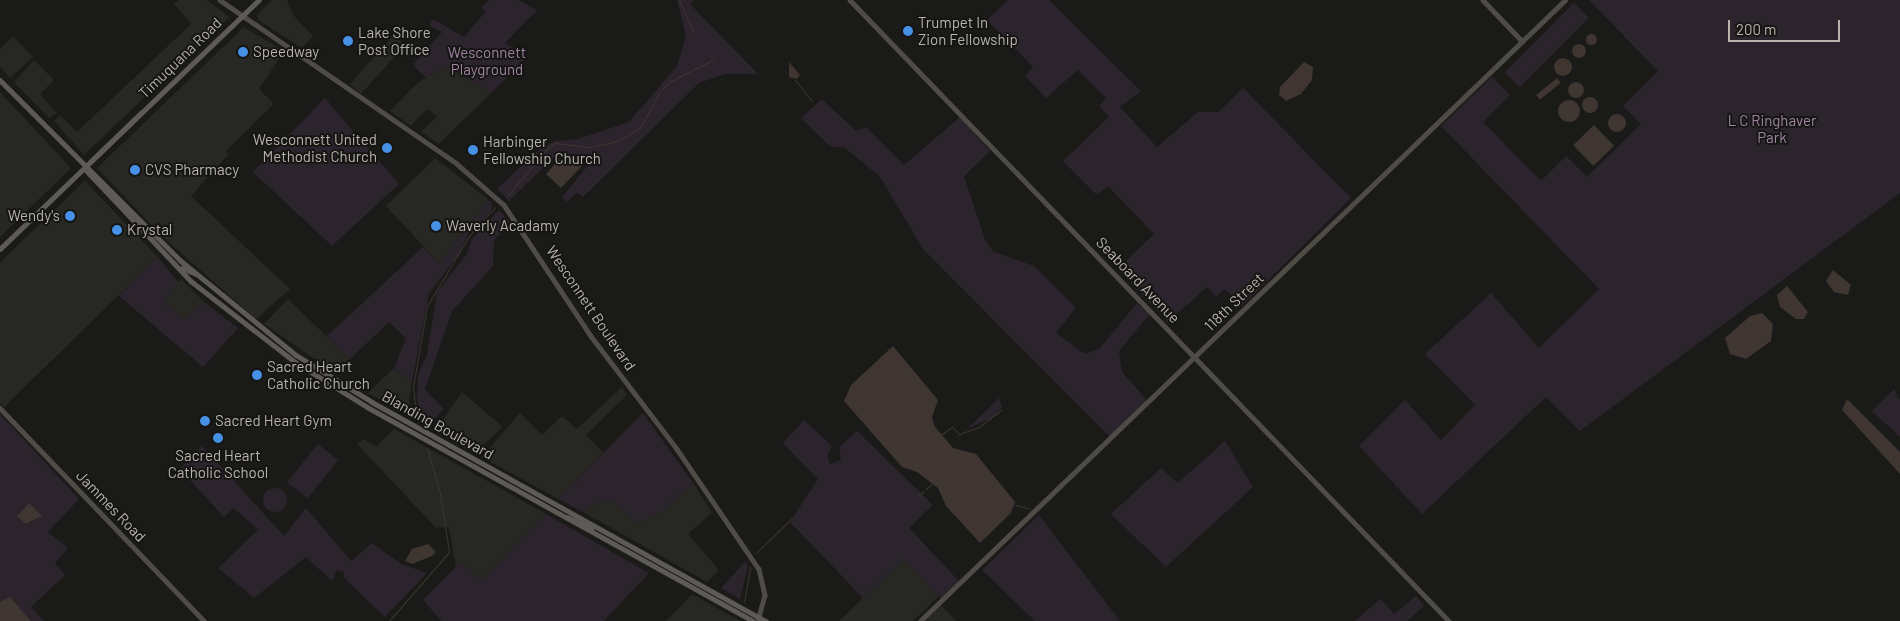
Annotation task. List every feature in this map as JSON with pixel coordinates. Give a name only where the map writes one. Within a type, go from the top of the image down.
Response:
[{"type":"main road","name":"Timuquana Road","points":[[0,249],[259,0]]},
{"type":"main road","name":"Blanding Boulevard","points":[[0,80],[84,167],[211,288],[318,370],[759,619],[766,621]]},
{"type":"main road","name":"Blanding Boulevard","points":[[84,167],[96,186],[191,280],[328,383],[566,518],[753,621]]},
{"type":"main road","points":[[167,258],[196,274]]},
{"type":"main road","points":[[191,280],[211,288]]},
{"type":"main road","points":[[524,494],[528,489]]},
{"type":"main road","points":[[566,518],[603,531]]},
{"type":"street","name":"Wesconnett Boulevard","points":[[220,0],[456,163],[504,204],[591,336],[677,449],[758,569],[766,595],[759,619]]},
{"type":"street","name":"Seaboard Avenue","points":[[850,0],[1449,621]]},
{"type":"street","points":[[1483,0],[1522,41]]},
{"type":"street","name":"118th Street","points":[[920,621],[1565,0]]},
{"type":"street","name":"Jammes Road","points":[[0,408],[204,621]]},
{"type":"shaded area","points":[[179,0],[207,0],[229,17],[84,155],[54,121],[60,115],[77,132],[191,24],[174,4]]},
{"type":"shaded area","points":[[272,0],[287,0],[293,15],[313,36],[302,48],[258,20],[257,14]]},
{"type":"shaded area","points":[[244,27],[284,51],[259,89],[274,104],[226,151],[229,154],[191,196],[290,289],[256,319],[165,239],[97,168]]},
{"type":"shaded area","points":[[1591,33],[1597,39],[1591,45],[1585,39]]},
{"type":"shaded area","points":[[394,35],[405,45],[361,94],[350,84]]},
{"type":"shaded area","points":[[13,36],[33,57],[10,78],[0,67],[0,49]]},
{"type":"shaded area","points":[[1579,44],[1584,46],[1586,51],[1584,56],[1579,58],[1574,56],[1572,51],[1574,46]]},
{"type":"shaded area","points":[[1563,58],[1569,61],[1572,67],[1569,73],[1563,76],[1557,73],[1554,67],[1557,61]]},
{"type":"shaded area","points":[[34,60],[54,80],[40,94],[57,113],[49,118],[14,82]]},
{"type":"shaded area","points":[[789,62],[800,75],[797,79],[789,77]]},
{"type":"shaded area","points":[[1304,62],[1313,67],[1312,80],[1301,94],[1286,101],[1279,95],[1280,87]]},
{"type":"shaded area","points":[[446,65],[491,93],[439,144],[421,132],[437,116],[427,109],[411,126],[390,111],[415,85]]},
{"type":"shaded area","points":[[1557,78],[1561,83],[1540,100],[1536,95]]},
{"type":"shaded area","points":[[1576,82],[1582,84],[1584,90],[1582,96],[1576,98],[1570,96],[1568,90],[1570,84]]},
{"type":"shaded area","points":[[0,92],[71,168],[0,237]]},
{"type":"shaded area","points":[[1587,97],[1593,97],[1598,102],[1596,111],[1587,113],[1582,108],[1582,102]]},
{"type":"shaded area","points":[[1569,100],[1577,103],[1580,111],[1577,119],[1569,122],[1561,119],[1558,111],[1561,103]]},
{"type":"shaded area","points":[[1613,114],[1621,114],[1626,119],[1624,130],[1613,132],[1608,127],[1608,119]]},
{"type":"shaded area","points":[[1594,125],[1614,146],[1593,166],[1573,145]]},
{"type":"shaded area","name":"Waverly Acadamy","points":[[435,158],[489,200],[439,263],[386,206]]},
{"type":"shaded area","points":[[559,159],[584,164],[561,188],[546,174]]},
{"type":"shaded area","points":[[85,181],[158,257],[4,407],[0,403],[0,262]]},
{"type":"shaded area","points":[[1833,270],[1851,285],[1848,295],[1834,292],[1826,281]]},
{"type":"shaded area","points":[[181,279],[204,302],[185,322],[161,299]]},
{"type":"shaded area","points":[[1787,286],[1808,312],[1804,319],[1796,319],[1780,307],[1777,295]]},
{"type":"shaded area","points":[[288,299],[350,359],[335,373],[264,324]]},
{"type":"shaded area","points":[[1762,313],[1773,324],[1771,341],[1746,359],[1730,354],[1725,338],[1750,316]]},
{"type":"shaded area","points":[[893,346],[938,400],[932,417],[935,427],[953,448],[976,454],[1015,502],[1011,513],[980,543],[946,506],[938,488],[917,472],[902,467],[844,401],[851,385]]},
{"type":"shaded area","points":[[394,368],[412,381],[409,399],[413,418],[368,393]]},
{"type":"shaded area","points":[[622,387],[627,395],[586,435],[603,453],[558,499],[482,457],[520,413],[542,435],[562,416],[577,429]]},
{"type":"shaded area","points":[[462,392],[503,427],[474,453],[435,431]]},
{"type":"shaded area","points":[[1847,399],[1900,452],[1900,474],[1842,410]]},
{"type":"shaded area","points":[[394,429],[546,514],[482,580],[461,562],[456,567],[449,527],[436,528],[357,444],[363,439],[376,446]]},
{"type":"shaded area","points":[[693,483],[712,513],[688,534],[719,570],[707,582],[583,512],[595,503],[611,500],[664,510]]},
{"type":"shaded area","points":[[29,503],[42,516],[26,524],[17,516]]},
{"type":"shaded area","points":[[428,544],[436,552],[432,556],[412,564],[405,561],[412,549]]},
{"type":"shaded area","points":[[903,558],[939,596],[913,621],[839,621]]},
{"type":"shaded area","points":[[692,594],[740,621],[666,621]]},
{"type":"shaded area","points":[[9,597],[31,621],[0,621],[0,602]]},
{"type":"shaded area","points":[[940,605],[956,621],[923,621]]},
{"type":"green space","name":"Wesconnett Playground","points":[[489,0],[518,0],[537,10],[505,43],[528,56],[491,93],[446,65],[426,78],[413,65],[442,32],[429,25],[433,19],[464,37],[486,11],[481,8]]},
{"type":"green space","points":[[677,0],[694,0],[690,4],[758,74],[725,74],[699,83],[583,197],[577,192],[567,202],[562,197],[590,163],[584,155],[558,153],[509,201],[497,189],[535,153],[555,141],[578,139],[629,122],[677,66],[686,36]]},
{"type":"green space","points":[[1008,0],[1049,0],[1141,91],[1120,107],[1157,147],[1198,112],[1218,112],[1243,88],[1351,198],[1242,306],[1225,289],[1216,297],[1207,287],[1168,322],[1118,269],[1154,234],[1108,186],[1097,195],[1063,161],[1109,117],[1099,106],[1106,98],[1078,70],[1046,98],[1025,76],[1033,67],[987,20]]},
{"type":"green space","name":"L C Ringhaver Park","points":[[1589,0],[1900,0],[1900,193],[1580,431],[1546,397],[1422,514],[1359,446],[1405,400],[1441,440],[1475,405],[1425,354],[1491,293],[1539,348],[1599,289],[1441,126],[1492,77],[1510,95],[1483,122],[1541,181],[1566,156],[1587,177],[1641,124],[1623,106],[1658,71]]},
{"type":"green space","points":[[1574,3],[1589,18],[1520,87],[1505,72]]},
{"type":"green space","points":[[325,98],[399,184],[332,246],[253,172]]},
{"type":"green space","points":[[822,99],[856,131],[866,127],[904,165],[960,117],[990,151],[964,176],[985,240],[994,252],[1034,266],[1076,308],[1056,333],[1085,354],[1099,349],[1137,303],[1150,314],[1119,351],[1122,372],[1147,400],[1110,437],[923,249],[880,177],[844,147],[831,147],[801,118]]},
{"type":"green space","points":[[489,200],[493,205],[489,214],[468,234],[459,254],[429,293],[412,381],[394,368],[406,338],[389,322],[350,359],[327,336],[423,247],[439,263]]},
{"type":"green space","points":[[499,210],[511,224],[494,240],[493,266],[452,311],[425,389],[444,409],[427,427],[421,423],[417,398],[418,375],[427,355],[437,292],[467,254],[472,239]]},
{"type":"green space","points":[[158,257],[178,282],[163,301],[184,320],[204,302],[238,328],[203,367],[119,296]]},
{"type":"green space","points":[[1894,389],[1900,400],[1900,437],[1872,411]]},
{"type":"green space","points":[[999,398],[1002,407],[992,418],[968,428]]},
{"type":"green space","points":[[643,413],[693,483],[664,510],[639,524],[612,500],[595,503],[583,512],[558,499]]},
{"type":"green space","points":[[0,414],[79,499],[48,532],[68,548],[55,563],[65,575],[31,607],[44,621],[31,621],[12,599],[0,602]],"holes":[[[29,503],[39,517],[28,524],[27,505]]]},
{"type":"green space","points":[[804,420],[832,446],[827,456],[830,464],[841,460],[839,447],[857,431],[933,505],[909,528],[959,581],[941,598],[903,559],[863,598],[790,522],[818,479],[783,443]]},
{"type":"green space","points":[[1225,441],[1253,487],[1166,567],[1111,514],[1161,468],[1178,483]]},
{"type":"green space","points":[[318,444],[338,460],[307,498],[287,482]]},
{"type":"green space","points":[[202,446],[284,536],[306,508],[351,561],[372,543],[401,564],[427,573],[385,617],[344,578],[344,572],[337,570],[332,581],[306,557],[254,598],[218,568],[258,530],[234,508],[224,517],[180,469]]},
{"type":"green space","points":[[275,488],[283,492],[287,500],[283,508],[275,512],[267,508],[263,500],[267,492]]},
{"type":"green space","points":[[546,514],[649,573],[604,621],[441,621],[423,600],[461,562],[482,580]]},
{"type":"green space","points":[[1039,515],[1120,621],[1035,621],[982,570]]},
{"type":"green space","points":[[745,562],[748,566],[740,599],[721,588]]},
{"type":"green space","points":[[1416,596],[1424,606],[1407,621],[1355,621],[1380,599],[1394,614]]},
{"type":"waterway","points":[[679,0],[693,32]]},
{"type":"waterway","points":[[507,196],[547,149],[555,143],[590,147],[618,141],[640,128],[660,91],[671,81],[713,60]]},
{"type":"waterway","points":[[795,80],[812,101]]},
{"type":"waterway","points":[[417,420],[413,387],[427,306],[469,236],[495,207]]},
{"type":"waterway","points":[[941,435],[952,427],[959,434],[979,427],[1001,410]]},
{"type":"waterway","points":[[389,621],[449,552],[440,493],[427,448]]},
{"type":"waterway","points":[[926,489],[933,483]]},
{"type":"waterway","points":[[919,495],[924,491]]},
{"type":"waterway","points":[[1015,505],[1031,509]]},
{"type":"waterway","points":[[756,553],[791,519]]},
{"type":"waterway","points":[[744,602],[750,567]]},
{"type":"place","name":"Trumpet In Zion Fellowship","points":[[908,31]]},
{"type":"place","name":"Lake Shore Post Office","points":[[348,41]]},
{"type":"place","name":"Speedway","points":[[243,52]]},
{"type":"place","name":"Wesconnett United Methodist Church","points":[[387,148]]},
{"type":"place","name":"Harbinger Fellowship Church","points":[[473,150]]},
{"type":"place","name":"CVS Pharmacy","points":[[135,170]]},
{"type":"place","name":"Wendy's","points":[[70,216]]},
{"type":"place","name":"Waverly Acadamy","points":[[436,226]]},
{"type":"place","name":"Krystal","points":[[117,230]]},
{"type":"place","name":"Sacred Heart Catholic Church","points":[[257,375]]},
{"type":"place","name":"Sacred Heart Gym","points":[[205,421]]},
{"type":"place","name":"Sacred Heart Catholic School","points":[[218,438]]}]
